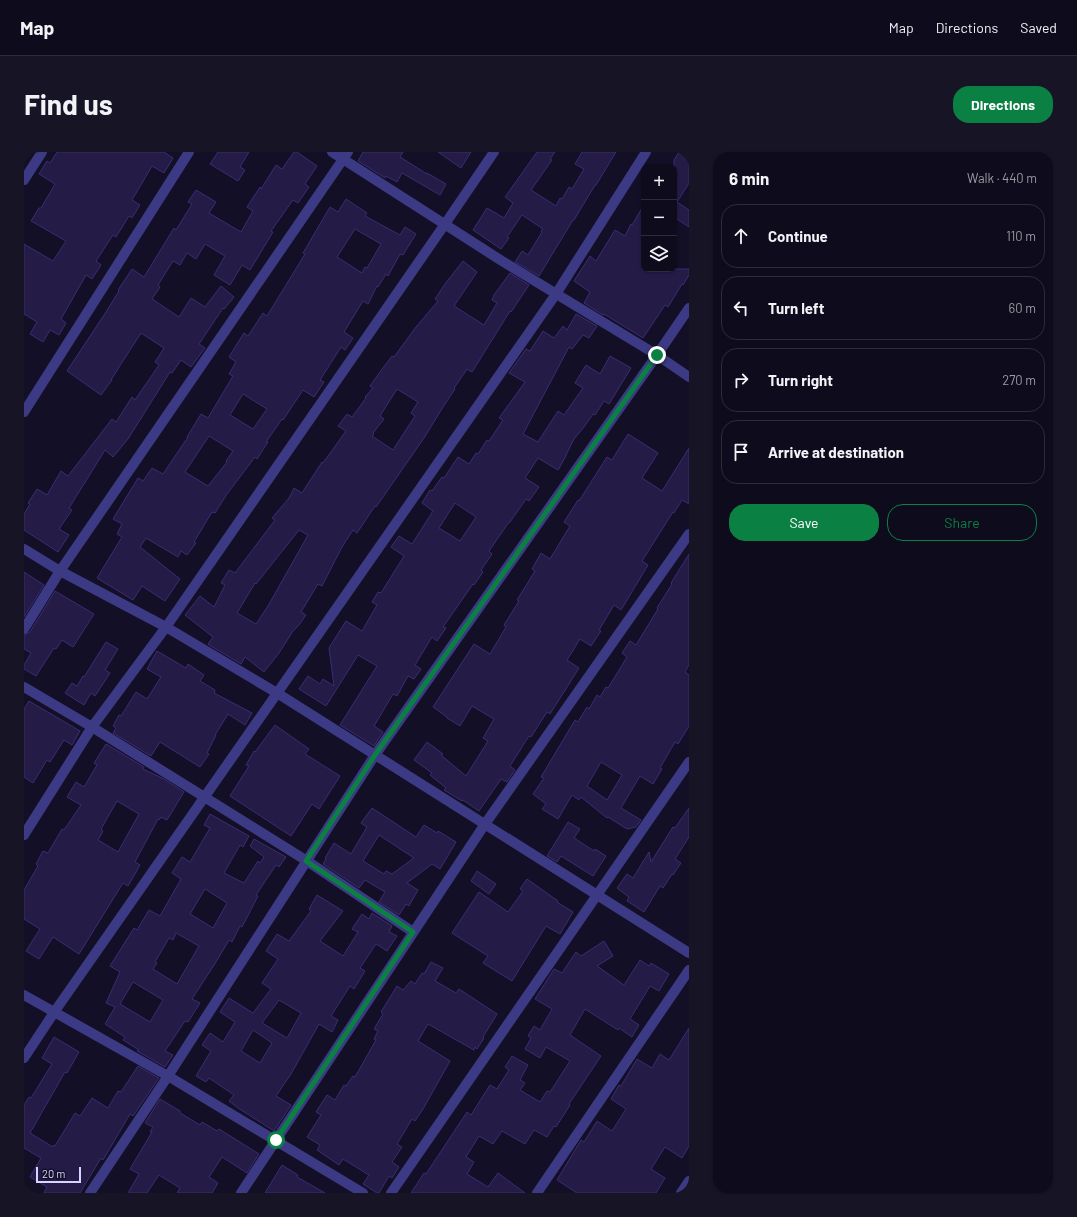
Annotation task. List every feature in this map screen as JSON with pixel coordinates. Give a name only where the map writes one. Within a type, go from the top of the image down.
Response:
[{"type":"street","points":[[24,180],[42,152]]},
{"type":"street","points":[[24,412],[189,152]]},
{"type":"street","points":[[332,152],[346,155],[445,224],[502,261],[657,355],[689,377]]},
{"type":"street","points":[[24,835],[92,727],[166,627],[494,152]]},
{"type":"street","points":[[24,1058],[276,693],[556,294],[646,152]]},
{"type":"street","points":[[24,629],[60,571],[346,155]]},
{"type":"street","points":[[90,1193],[168,1076],[375,755],[689,308]]},
{"type":"street","points":[[241,1193],[485,824],[689,534]]},
{"type":"street","points":[[24,549],[60,571],[166,627],[276,693],[689,953]]},
{"type":"street","points":[[24,687],[92,727],[306,861],[413,932]]},
{"type":"street","points":[[391,1193],[689,762]]},
{"type":"street","points":[[536,1193],[689,970]]},
{"type":"street","points":[[24,994],[168,1076],[363,1193]]},
{"type":"street","points":[[681,1193],[689,1181]]},
{"type":"building","points":[[57,152],[164,152],[173,158],[164,173],[152,166],[132,200],[140,205],[132,218],[129,216],[116,237],[113,235],[96,261],[101,265],[92,279],[86,275],[61,319],[66,323],[59,335],[50,330],[43,342],[30,334],[37,322],[24,314],[24,244],[53,261],[66,241],[31,221],[39,208],[41,208],[55,184],[39,174],[47,161],[50,163]]},
{"type":"building","points":[[218,152],[249,152],[240,167],[245,170],[238,181],[210,164]]},
{"type":"building","points":[[294,152],[297,152],[317,166],[305,184],[309,187],[298,203],[293,200],[271,231],[273,232],[250,270],[242,265],[230,285],[214,275],[225,256],[205,244],[196,259],[187,253],[180,265],[173,261],[158,285],[160,287],[152,299],[179,317],[191,298],[205,307],[221,286],[234,297],[224,309],[223,308],[199,344],[205,348],[191,367],[181,360],[172,373],[170,372],[128,439],[113,457],[105,450],[69,508],[72,510],[59,529],[69,535],[58,552],[24,530],[24,514],[30,504],[28,503],[37,489],[47,495],[61,471],[68,476],[112,419],[116,422],[132,397],[135,400],[159,365],[155,362],[164,348],[141,333],[101,395],[67,371],[132,269],[144,277],[174,228],[176,230],[192,204],[188,202],[196,190],[216,202],[209,213],[241,232],[253,211],[247,207],[260,187],[261,189],[276,165],[282,169]]},
{"type":"building","points":[[363,152],[403,152],[400,157],[446,184],[440,195],[402,173],[397,182],[386,176],[385,178],[358,161]]},
{"type":"building","points":[[438,152],[471,152],[461,168]]},
{"type":"building","points":[[537,152],[555,152],[550,159],[552,160],[531,190],[556,206],[560,198],[562,199],[569,187],[572,189],[584,169],[575,164],[582,152],[616,152],[539,276],[515,262],[522,251],[528,255],[543,229],[522,215],[507,237],[509,238],[501,249],[473,230],[487,208],[504,218],[513,203],[505,197]]},
{"type":"building","points":[[679,152],[689,152],[689,183],[677,202],[677,164],[674,164],[674,160]]},
{"type":"building","points":[[346,199],[367,213],[365,216],[400,235],[405,227],[416,234],[403,255],[400,254],[388,276],[386,274],[378,287],[377,286],[368,304],[363,301],[344,332],[353,338],[345,350],[341,347],[320,380],[324,382],[314,397],[303,390],[266,442],[268,442],[257,459],[255,457],[227,494],[215,513],[212,512],[194,542],[196,543],[187,555],[181,551],[178,557],[146,538],[140,547],[180,579],[165,601],[142,586],[133,600],[97,578],[122,537],[117,534],[122,524],[113,519],[138,478],[143,481],[152,468],[163,474],[188,437],[201,414],[208,418],[233,376],[229,374],[236,362],[229,357],[237,344],[244,333],[248,336],[263,313],[267,316],[305,254],[303,253],[330,207],[338,212]],"holes":[[[355,229],[381,244],[367,268],[365,267],[362,273],[337,257]],[[243,394],[267,409],[253,429],[230,415]],[[209,436],[233,451],[226,461],[227,462],[208,486],[185,472]]]},
{"type":"building","points":[[677,202],[689,210],[689,227],[677,219]]},
{"type":"building","points":[[641,210],[641,272],[677,272],[677,269],[689,269],[689,275],[683,285],[682,284],[668,307],[665,305],[643,338],[584,303],[590,292],[574,281],[590,256],[596,261],[615,230],[625,236],[631,224],[632,225]]},
{"type":"building","points":[[463,261],[477,272],[454,306],[484,325],[497,303],[492,300],[494,295],[510,273],[529,285],[511,312],[510,311],[472,372],[467,369],[424,438],[376,507],[375,506],[357,533],[353,530],[342,547],[322,586],[318,584],[301,612],[306,615],[264,672],[245,657],[241,664],[209,645],[208,644],[213,637],[185,615],[200,596],[214,607],[225,585],[221,583],[229,570],[235,573],[275,520],[272,518],[289,498],[294,488],[302,493],[322,462],[323,463],[346,431],[338,426],[347,414],[352,417],[366,398],[365,397],[373,388],[370,386],[380,372],[392,356],[394,357],[416,327],[438,301],[435,299]],"holes":[[[397,389],[418,402],[411,413],[415,416],[393,450],[372,436],[384,419],[380,416]],[[299,530],[308,535],[268,606],[256,624],[237,613],[255,583],[256,584]]]},
{"type":"building","points":[[576,314],[597,326],[589,338],[583,335],[572,349],[569,347],[523,434],[538,442],[558,411],[564,415],[583,388],[575,383],[586,365],[600,374],[610,356],[631,368],[609,404],[604,401],[595,415],[593,414],[574,439],[558,470],[538,458],[525,478],[539,487],[529,501],[526,499],[489,551],[492,554],[481,570],[483,572],[443,627],[446,628],[437,641],[432,637],[415,665],[421,669],[414,679],[408,676],[397,696],[393,694],[374,726],[383,732],[374,746],[340,725],[377,666],[358,655],[326,706],[299,689],[308,676],[320,684],[323,679],[334,686],[329,648],[346,621],[362,631],[377,605],[372,602],[378,592],[381,593],[404,556],[391,547],[399,536],[412,544],[433,511],[422,503],[430,490],[432,491],[442,477],[444,478],[458,457],[469,464],[487,440],[489,441],[503,420],[499,418],[525,382],[509,373],[526,349],[530,351],[543,331],[554,338],[563,326],[567,330]],"holes":[[[455,503],[476,517],[460,541],[439,528]]]},
{"type":"building","points":[[628,434],[658,453],[642,478],[662,491],[689,448],[689,504],[682,500],[674,513],[673,512],[642,561],[648,565],[621,610],[614,605],[599,630],[601,631],[591,646],[580,639],[567,660],[579,668],[550,714],[547,712],[531,737],[529,736],[510,766],[515,770],[507,782],[501,779],[479,811],[463,800],[462,801],[444,790],[446,788],[430,775],[432,773],[414,760],[427,742],[443,754],[441,755],[466,776],[488,741],[483,738],[494,719],[472,706],[460,726],[433,707],[474,644],[490,654],[506,627],[504,625],[519,601],[517,600],[535,571],[532,569],[541,553],[550,559],[570,526],[564,522],[607,457],[612,460]]},
{"type":"building","points":[[689,554],[689,665],[685,672],[689,675],[689,726],[678,744],[675,742],[660,768],[662,769],[653,784],[640,776],[621,808],[641,820],[636,827],[627,829],[608,817],[607,818],[581,797],[579,800],[572,795],[558,819],[542,809],[546,804],[533,794],[544,778],[541,777],[575,720],[578,722],[587,707],[589,709],[597,695],[600,697],[606,687],[608,688],[627,657],[622,653],[630,641],[636,645],[658,609],[657,608],[672,584],[671,583]],"holes":[[[601,762],[622,775],[607,800],[587,786]]]},
{"type":"building","points":[[24,572],[44,585],[24,617]]},
{"type":"building","points":[[55,591],[94,614],[73,647],[62,640],[56,649],[54,648],[36,676],[24,669],[24,665],[31,653],[24,649],[24,635],[30,632]]},
{"type":"building","points":[[106,642],[118,649],[105,670],[110,673],[95,696],[91,693],[84,705],[65,693],[72,683],[77,686]]},
{"type":"building","points":[[157,651],[186,668],[188,664],[204,675],[200,681],[215,690],[214,693],[252,713],[245,725],[228,714],[215,735],[207,753],[209,754],[200,767],[160,742],[151,756],[113,733],[116,728],[113,726],[119,715],[121,716],[136,692],[147,699],[161,677],[147,669]]},
{"type":"building","points":[[29,701],[80,731],[72,745],[64,740],[50,762],[47,760],[33,783],[24,777],[24,709]]},
{"type":"building","points":[[275,725],[309,749],[305,754],[340,776],[319,809],[312,804],[291,836],[230,796],[249,766],[246,765],[254,751],[255,752]]},
{"type":"building","points":[[106,744],[144,767],[143,769],[164,779],[184,792],[167,820],[161,817],[159,820],[158,819],[135,862],[140,865],[128,886],[123,883],[79,954],[53,937],[39,959],[26,951],[40,929],[24,919],[24,890],[38,866],[36,864],[43,851],[48,853],[62,829],[64,830],[81,805],[67,797],[76,782],[84,787],[97,765],[94,763]],"holes":[[[117,801],[139,814],[118,852],[98,840],[103,831],[101,829]]]},
{"type":"building","points":[[372,808],[416,837],[424,825],[437,833],[438,831],[456,842],[440,869],[432,864],[407,883],[418,890],[409,906],[406,904],[399,915],[379,902],[385,892],[365,880],[359,888],[323,864],[334,843],[351,854],[367,827],[361,823]],"holes":[[[379,835],[414,858],[392,874],[386,871],[384,874],[363,861]]]},
{"type":"building","points":[[689,808],[689,837],[675,859],[681,863],[663,888],[660,886],[644,912],[627,901],[629,897],[617,888],[627,874],[633,878],[649,852],[651,862],[673,827],[675,828]]},
{"type":"building","points":[[210,814],[249,836],[243,847],[240,845],[224,873],[244,883],[258,861],[260,863],[264,857],[250,846],[254,839],[286,857],[279,867],[276,865],[256,895],[258,896],[242,927],[240,926],[232,942],[229,940],[192,999],[200,1003],[188,1022],[185,1021],[165,1051],[173,1055],[165,1067],[137,1051],[139,1050],[123,1040],[125,1037],[105,1024],[115,1007],[106,1003],[120,972],[110,966],[134,928],[137,930],[149,910],[160,916],[181,879],[172,873],[182,857],[190,862],[210,828],[204,825]],"holes":[[[205,889],[227,903],[213,928],[190,914]],[[176,933],[199,946],[177,984],[153,969],[157,963],[155,962],[169,938],[173,940]],[[133,982],[163,1000],[150,1022],[120,1004]]]},
{"type":"building","points":[[568,822],[580,829],[574,838],[594,851],[595,849],[606,856],[593,876],[561,856],[557,862],[547,856]]},
{"type":"building","points":[[477,871],[496,884],[489,894],[471,881]]},
{"type":"building","points":[[527,879],[558,901],[557,902],[573,912],[560,934],[546,926],[512,981],[483,963],[488,956],[452,933],[479,892],[508,912],[523,891],[520,889]]},
{"type":"building","points":[[317,895],[343,911],[320,941],[343,956],[358,932],[352,929],[362,914],[369,919],[372,913],[392,926],[389,932],[397,936],[387,951],[376,944],[360,968],[365,971],[354,989],[350,986],[331,1016],[338,1020],[332,1032],[319,1024],[291,1074],[276,1096],[291,1105],[274,1131],[229,1101],[234,1095],[209,1078],[206,1082],[196,1076],[211,1051],[202,1045],[210,1033],[223,1042],[235,1022],[220,1012],[229,998],[253,1013],[271,989],[262,983],[278,959],[266,951],[277,934],[289,941],[311,911],[309,909]],"holes":[[[279,1000],[301,1013],[287,1038],[262,1023]],[[253,1030],[272,1043],[260,1063],[241,1051]]]},
{"type":"building","points":[[604,941],[613,956],[597,966],[624,985],[640,960],[649,966],[651,963],[669,974],[659,991],[650,986],[630,1019],[639,1025],[632,1037],[585,1009],[570,1035],[601,1056],[569,1104],[570,1105],[556,1127],[554,1126],[547,1137],[534,1130],[525,1144],[502,1131],[493,1144],[479,1136],[466,1157],[474,1162],[467,1174],[488,1187],[498,1173],[525,1193],[411,1193],[424,1173],[426,1174],[467,1112],[471,1115],[490,1085],[497,1089],[509,1070],[505,1067],[512,1056],[528,1065],[520,1080],[525,1083],[520,1090],[540,1102],[547,1091],[550,1092],[570,1061],[546,1047],[540,1058],[525,1049],[531,1038],[528,1036],[534,1026],[540,1030],[552,1009],[535,999],[554,969],[562,973],[576,952],[581,956]]},
{"type":"building","points":[[431,962],[443,968],[435,981],[456,993],[459,989],[497,1014],[477,1049],[475,1047],[474,1050],[428,1024],[418,1041],[450,1061],[423,1109],[415,1121],[412,1119],[397,1144],[402,1147],[392,1162],[399,1167],[392,1178],[389,1176],[379,1193],[377,1193],[363,1184],[369,1175],[343,1159],[339,1165],[317,1150],[320,1145],[307,1137],[321,1115],[316,1112],[327,1095],[335,1100],[344,1085],[346,1086],[353,1076],[355,1077],[376,1040],[374,1039],[378,1031],[374,1029],[383,1014],[381,1012],[397,986],[403,990],[411,981],[415,984],[422,973],[424,974]]},
{"type":"building","points":[[689,1028],[689,1146],[682,1158],[665,1147],[651,1169],[665,1178],[656,1193],[577,1193],[557,1180],[581,1140],[584,1142],[597,1121],[612,1131],[626,1109],[611,1099],[619,1085],[621,1086],[637,1059],[652,1068],[660,1054],[669,1060]]},
{"type":"building","points":[[54,1037],[79,1052],[67,1073],[65,1072],[30,1133],[53,1147],[75,1113],[80,1116],[92,1098],[108,1108],[118,1091],[121,1092],[138,1066],[159,1078],[133,1116],[130,1114],[103,1160],[101,1158],[80,1193],[44,1193],[47,1187],[30,1177],[41,1158],[24,1148],[24,1105],[29,1097],[31,1098],[52,1064],[42,1058]]},
{"type":"building","points":[[160,1099],[200,1125],[202,1122],[217,1131],[219,1129],[259,1154],[247,1173],[222,1157],[209,1177],[218,1183],[212,1193],[177,1193],[180,1188],[159,1175],[147,1193],[128,1193],[139,1174],[130,1169],[152,1132],[150,1132],[153,1127],[145,1123]]},
{"type":"building","points":[[282,1165],[298,1175],[297,1177],[325,1193],[265,1193]]},
{"type":"route","points":[[276,1140],[413,932],[306,861],[375,755],[657,355]]}]
